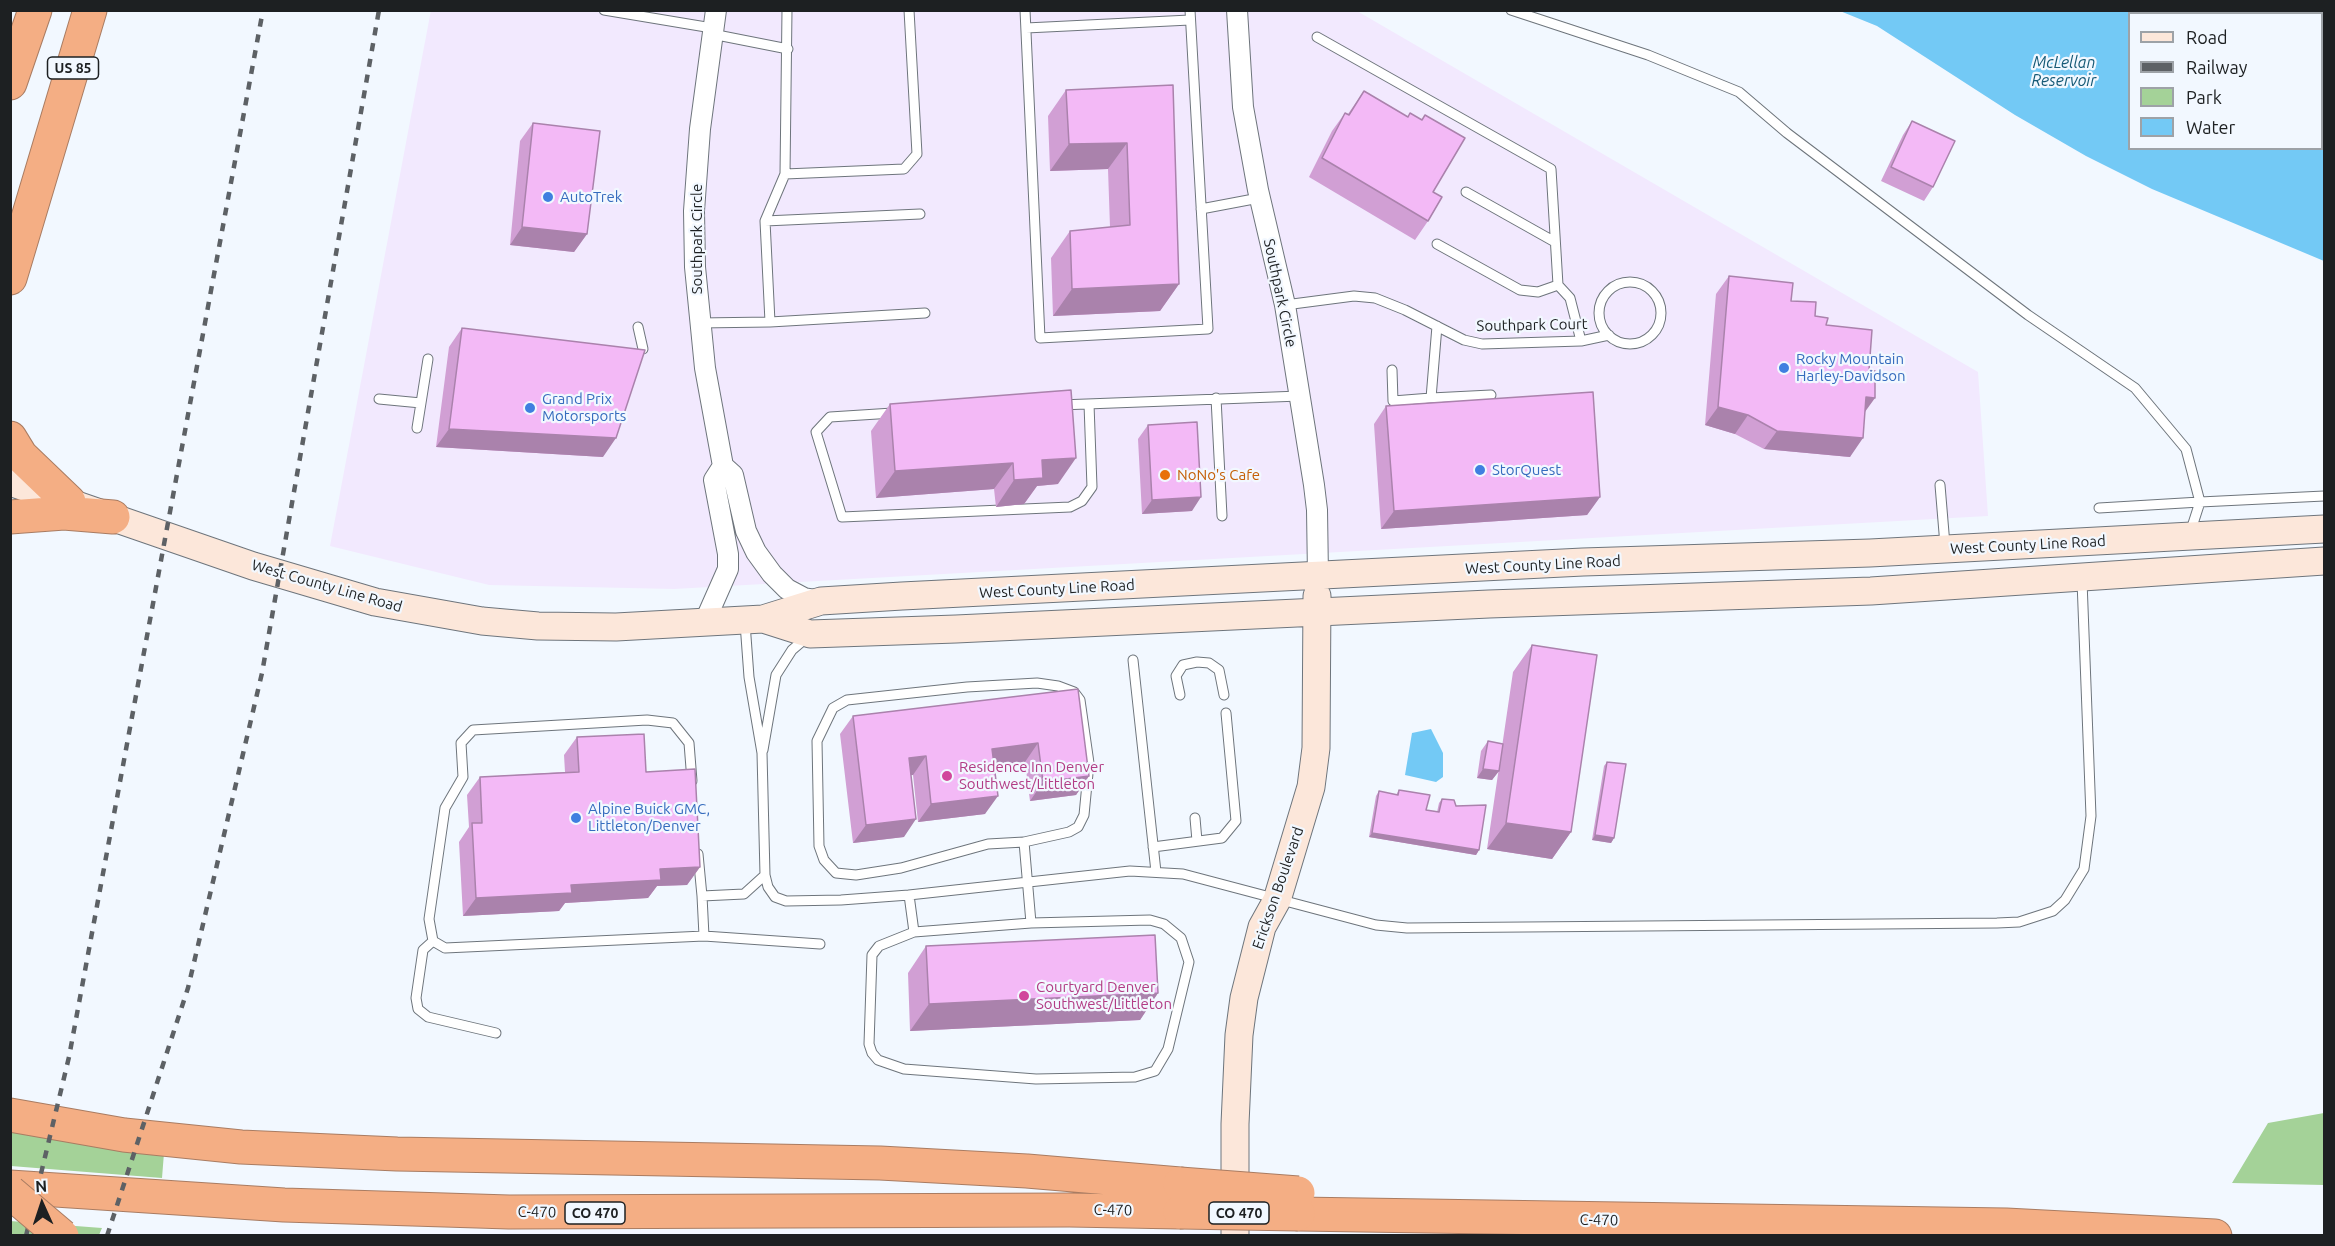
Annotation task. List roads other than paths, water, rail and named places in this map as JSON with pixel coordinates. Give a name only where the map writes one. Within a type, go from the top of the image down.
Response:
[{"type":"highway","points":[[10,83],[34,10]]},
{"type":"highway","name":"US 85","points":[[10,278],[90,10]]},
{"type":"highway","points":[[10,438],[21,456],[69,502]]},
{"type":"highway","points":[[10,517],[64,513],[113,517]]},
{"type":"highway","points":[[10,1115],[117,1134],[241,1147],[397,1154],[880,1164],[1027,1171],[1180,1198]]},
{"type":"highway","name":"C-470","points":[[10,1187],[284,1205],[509,1212],[1098,1210],[1180,1198],[1621,1220],[2006,1225],[2215,1236]]},
{"type":"highway","points":[[10,1192],[62,1236]]},
{"type":"main road","name":"West County Line Road","points":[[10,482],[319,587],[418,611],[538,627],[616,627],[754,620],[821,601],[1583,562],[1945,549],[2325,529]]},
{"type":"main road","name":"West County Line Road","points":[[754,620],[810,634],[1317,614],[1489,604],[1871,591],[2325,561]]},
{"type":"main road","name":"Erickson Boulevard","points":[[1235,1236],[1235,1124],[1239,1035],[1244,998],[1262,927],[1277,900],[1298,835],[1313,775],[1316,748],[1318,576]]},
{"type":"street","name":"Southpark Circle","points":[[1237,10],[1243,107],[1259,198],[1285,305],[1317,510],[1318,576]]},
{"type":"street","name":"Southpark Circle","points":[[713,24],[700,129],[694,211],[699,323],[723,466],[733,475],[746,531],[756,552],[772,574],[787,589],[804,598],[821,601]]},
{"type":"street","name":"Southpark Circle","points":[[705,621],[728,569],[728,554],[714,480],[723,466]]},
{"type":"lane","points":[[604,10],[713,24],[788,49]]},
{"type":"lane","points":[[770,322],[765,221],[785,174],[787,10]]},
{"type":"lane","points":[[785,174],[904,168],[917,154],[909,10]]},
{"type":"lane","points":[[1025,10],[1040,338],[1208,329],[1190,15],[1026,28]]},
{"type":"lane","points":[[1511,10],[1648,55],[1739,92],[1787,133],[2028,315],[2135,388],[2186,449],[2200,502],[2189,536]]},
{"type":"lane","points":[[1317,37],[1551,169],[1558,285],[1570,298],[1581,341]]},
{"type":"lane","points":[[1466,192],[1555,242]]},
{"type":"lane","points":[[1201,209],[1259,198]]},
{"type":"lane","points":[[765,221],[920,214]]},
{"type":"lane","points":[[1437,244],[1520,290],[1538,292],[1558,285]]},
{"type":"lane","points":[[1623,282],[1635,282],[1647,286],[1656,294],[1661,305],[1661,318],[1657,329],[1649,338],[1638,343],[1625,344],[1609,335],[1600,320],[1599,308],[1603,296],[1612,287],[1623,282]]},
{"type":"lane","name":"Southpark Court","points":[[1285,305],[1354,296],[1375,298],[1464,340],[1482,344],[1581,341],[1609,335]]},
{"type":"lane","points":[[699,323],[770,322],[925,313]]},
{"type":"lane","points":[[1431,398],[1437,326]]},
{"type":"lane","points":[[638,327],[643,349]]},
{"type":"lane","points":[[417,428],[428,359]]},
{"type":"lane","points":[[1392,370],[1393,401],[1491,395]]},
{"type":"lane","points":[[1053,406],[1300,396]]},
{"type":"lane","points":[[1216,398],[1222,516]]},
{"type":"lane","points":[[379,399],[421,403]]},
{"type":"lane","points":[[901,413],[830,417],[816,432],[842,517],[1070,507],[1082,501],[1092,487],[1089,404]]},
{"type":"lane","points":[[1940,485],[1945,549]]},
{"type":"lane","points":[[2099,508],[2325,496]]},
{"type":"lane","points":[[754,620],[749,677],[762,753],[765,875],[768,887],[775,897],[786,901],[909,895],[1105,872],[1156,872],[1183,874],[1376,924],[1407,928],[1985,923],[2037,918],[2053,911],[2065,900],[2084,869],[2091,816],[2082,577]]},
{"type":"lane","points":[[762,753],[776,675],[792,650],[810,634]]},
{"type":"lane","points":[[1132,660],[1156,872]]},
{"type":"lane","points":[[1180,695],[1176,676],[1183,665],[1197,662],[1209,663],[1219,670],[1224,695]]},
{"type":"lane","points":[[1036,683],[1058,686],[1074,692],[1080,700],[1089,763],[1084,815],[1078,827],[1070,832],[1024,842],[988,844],[902,868],[856,875],[836,873],[824,860],[819,846],[817,768],[817,741],[832,708],[847,700],[967,687],[1036,683]]},
{"type":"lane","points":[[1154,847],[1222,838],[1236,821],[1226,713]]},
{"type":"lane","points":[[693,790],[689,743],[673,723],[647,720],[473,730],[461,743],[464,777],[445,808],[429,919],[433,941],[445,948],[704,936],[820,944]]},
{"type":"lane","points":[[1194,818],[1197,841]]},
{"type":"lane","points":[[1024,842],[1031,923]]},
{"type":"lane","points":[[698,849],[704,936]]},
{"type":"lane","points":[[702,896],[744,894],[765,875]]},
{"type":"lane","points":[[909,895],[914,932]]},
{"type":"lane","points":[[1150,920],[1164,924],[1181,938],[1189,962],[1168,1049],[1155,1071],[1135,1077],[1035,1079],[904,1069],[878,1060],[869,1044],[873,956],[879,946],[914,932],[1031,923],[1150,920]]},
{"type":"lane","points":[[433,941],[423,950],[416,998],[418,1009],[428,1017],[496,1033]]},
{"type":"water","name":"McLellan Reservoir","points":[[1840,11],[2324,11],[2324,261],[2152,189],[2086,156],[2015,115],[1877,26]]},
{"type":"water","points":[[1431,729],[1443,753],[1443,777],[1436,782],[1405,775],[1412,733]]},
{"type":"railway","points":[[26,1236],[69,1057],[263,10]]},
{"type":"railway","points":[[107,1236],[188,988],[262,673],[379,10]]},
{"type":"place","name":"AutoTrek","points":[[548,197]]},
{"type":"place","name":"Rocky Mountain Harley-Davidson","points":[[1784,368]]},
{"type":"place","name":"Grand Prix Motorsports","points":[[530,408]]},
{"type":"place","name":"StorQuest","points":[[1480,470]]},
{"type":"place","name":"NoNo's Cafe","points":[[1165,475]]},
{"type":"place","name":"Residence Inn Denver Southwest/Littleton","points":[[947,776]]},
{"type":"place","name":"Alpine Buick GMC, Littleton/Denver","points":[[576,818]]},
{"type":"place","name":"Courtyard Denver Southwest/Littleton","points":[[1024,996]]}]
